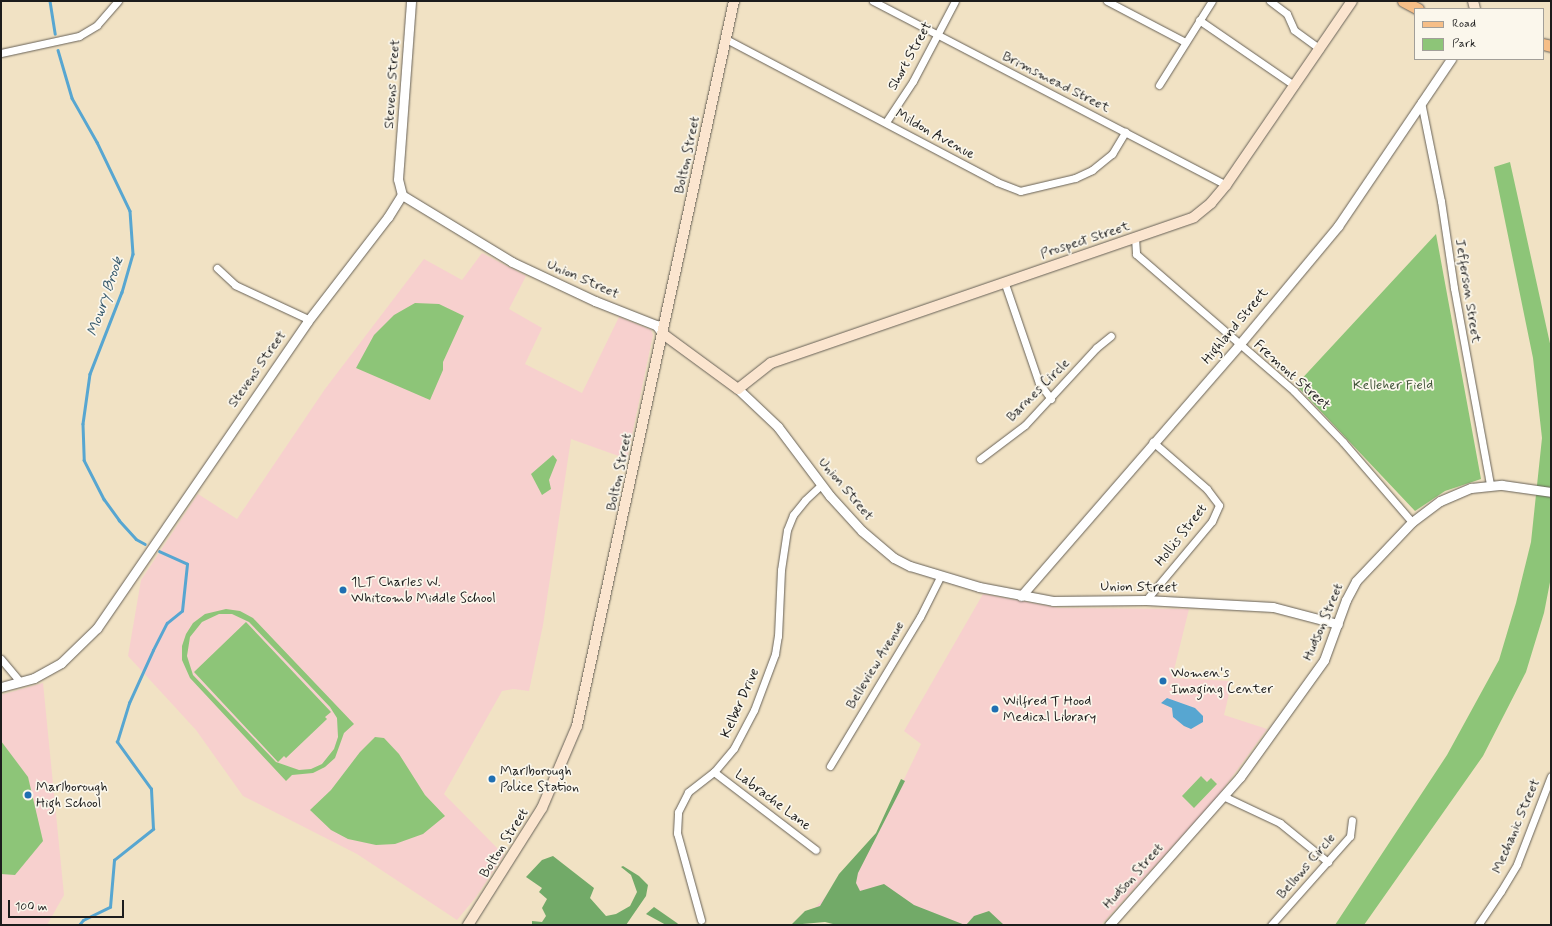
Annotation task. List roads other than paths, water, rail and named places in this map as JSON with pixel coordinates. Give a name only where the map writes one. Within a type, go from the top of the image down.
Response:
[{"type":"main road","name":"Bolton Street","points":[[468,925],[542,808],[577,726],[734,1]]},
{"type":"main road","name":"Prospect Street","points":[[738,389],[771,363],[1004,281],[1194,217],[1211,203],[1226,185],[1352,1]]},
{"type":"main road","points":[[1403,1],[1416,8]]},
{"type":"main road","name":"Union Street","points":[[663,334],[738,389]]},
{"type":"street","points":[[1,54],[79,36],[97,25],[118,1]]},
{"type":"street","name":"Stevens Street","points":[[1,687],[34,678],[65,660],[107,616],[308,319],[388,218],[402,195],[398,179],[411,1]]},
{"type":"street","name":"Brimsmead Street","points":[[873,1],[1226,185]]},
{"type":"street","name":"Short Street","points":[[886,122],[913,81],[955,1]]},
{"type":"street","points":[[1107,1],[1185,42]]},
{"type":"street","points":[[1159,84],[1212,1]]},
{"type":"street","points":[[1270,1],[1287,14],[1294,30],[1320,49]]},
{"type":"street","points":[[1199,20],[1295,86]]},
{"type":"street","name":"Mildon Avenue","points":[[726,39],[886,122],[997,182],[1020,191],[1075,178],[1092,170],[1112,154],[1125,132]]},
{"type":"street","name":"Highland Street","points":[[1021,596],[1153,442],[1239,345],[1338,226],[1450,60]]},
{"type":"street","name":"Jefferson Street","points":[[1421,102],[1441,201],[1454,288],[1490,485]]},
{"type":"street","name":"Union Street","points":[[402,195],[512,262],[588,298],[656,325],[663,334]]},
{"type":"street","name":"Fremont Street","points":[[1135,238],[1136,254],[1319,416],[1412,522]]},
{"type":"street","points":[[217,268],[235,285],[308,319]]},
{"type":"street","points":[[1004,281],[1039,382],[1050,399]]},
{"type":"street","name":"Barnes Circle","points":[[980,458],[1025,425],[1096,348],[1111,336]]},
{"type":"street","name":"Union Street","points":[[738,389],[778,427],[821,485],[862,531],[894,558],[940,577],[1021,596],[1053,601],[1146,600],[1273,607],[1338,624]]},
{"type":"street","name":"Hollis Street","points":[[1146,600],[1212,521],[1219,505],[1207,489],[1153,442]]},
{"type":"street","name":"Kelber Drive","points":[[701,920],[682,851],[676,822],[680,806],[688,792],[714,772],[742,734],[767,676],[778,636],[781,570],[787,530],[801,504],[821,485]]},
{"type":"street","name":"Hudson Street","points":[[1109,925],[1224,796],[1314,677],[1330,648],[1338,624],[1356,581],[1412,522],[1440,501],[1455,494],[1490,485],[1519,486],[1551,492]]},
{"type":"street","name":"Belleview Avenue","points":[[830,766],[920,617],[940,577]]},
{"type":"street","points":[[1,658],[20,682]]},
{"type":"street","name":"Labrache Lane","points":[[714,772],[816,850]]},
{"type":"street","name":"Mechanic Street","points":[[1478,925],[1514,869],[1551,776]]},
{"type":"street","points":[[1224,796],[1280,823],[1328,862]]},
{"type":"street","name":"Bellows Circle","points":[[1271,925],[1350,836],[1352,820]]},
{"type":"water","points":[[1167,698],[1195,708],[1203,716],[1203,722],[1191,729],[1184,726],[1173,717],[1172,708],[1161,703]]},
{"type":"waterway","name":"Mowry Brook","points":[[50,1],[55,34]]},
{"type":"waterway","name":"Mowry Brook","points":[[58,50],[72,98],[97,142],[130,211],[133,254],[122,292],[90,374],[83,424],[84,460],[104,499],[119,520],[136,539],[145,544]]},
{"type":"waterway","points":[[79,925],[83,920],[110,907],[114,860],[153,829],[151,789],[117,742],[129,703],[153,650],[167,623],[182,611],[187,564],[160,552]]},
{"type":"place","name":"1LT Charles W. Whitcomb Middle School","points":[[343,590]]},
{"type":"place","name":"Women's Imaging Center","points":[[1163,681]]},
{"type":"place","name":"Wilfred T Hood Medical Library","points":[[995,709]]},
{"type":"place","name":"Marlborough Police Station","points":[[492,779]]},
{"type":"place","name":"Marlborough High School","points":[[28,795]]},
{"type":"park label","name":"Kelleher Field","points":[[1393,385]]}]
